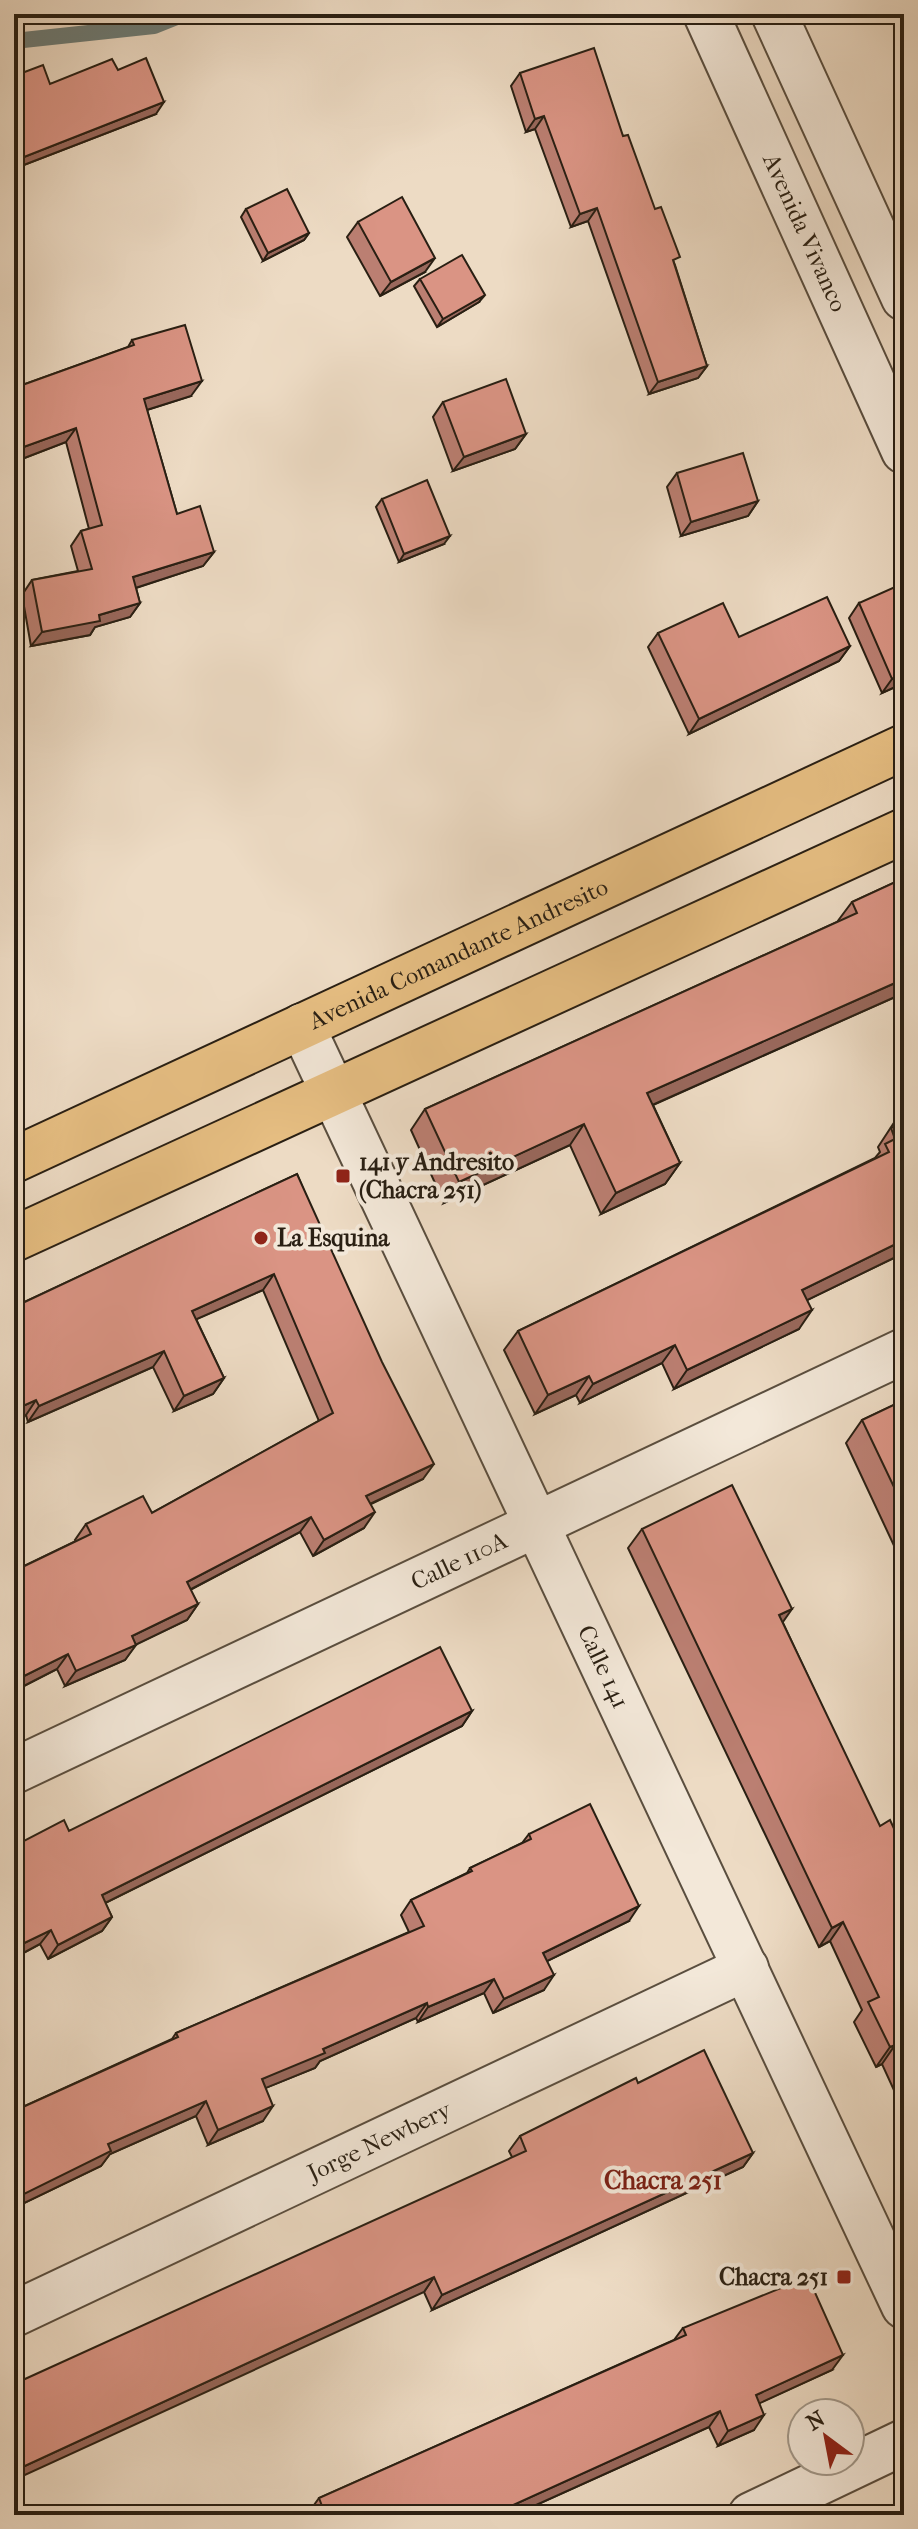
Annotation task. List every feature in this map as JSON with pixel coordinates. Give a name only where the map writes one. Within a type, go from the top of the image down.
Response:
[{"type":"main road","name":"Avenida Comandante Andresito","points":[[14,1160],[904,747]]},
{"type":"main road","points":[[14,1239],[904,831]]},
{"type":"street","name":"Avenida Vivanco","points":[[706,14],[904,451]]},
{"type":"street","points":[[774,14],[904,298]]},
{"type":"street","name":"Calle 141","points":[[302,1026],[904,2306]]},
{"type":"street","name":"Calle 110A","points":[[14,1771],[904,1351]]},
{"type":"street","name":"Jorge Newbery","points":[[14,2314],[746,1968]]},
{"type":"street","points":[[751,2515],[904,2442]]},
{"type":"building","points":[[594,48],[623,136],[628,135],[655,209],[661,207],[680,257],[673,260],[707,366],[658,382],[597,208],[580,214],[544,116],[535,119],[520,73]]},
{"type":"building","points":[[146,58],[164,102],[24,157],[14,131],[14,76],[43,65],[50,84],[112,59],[118,70]]},
{"type":"building","points":[[287,189],[309,233],[268,253],[246,209]]},
{"type":"building","points":[[402,197],[435,258],[391,282],[358,222]]},
{"type":"building","points":[[462,255],[485,295],[443,319],[420,279]]},
{"type":"building","points":[[185,325],[202,381],[144,399],[177,514],[200,506],[214,552],[133,577],[140,603],[99,615],[100,621],[42,632],[32,580],[92,569],[81,531],[102,525],[76,428],[18,449],[14,438],[14,388],[134,345],[132,340]]},
{"type":"building","points":[[506,379],[526,434],[464,457],[443,402]]},
{"type":"building","points":[[743,453],[758,501],[691,522],[677,473]]},
{"type":"building","points":[[427,480],[450,536],[404,554],[382,499]]},
{"type":"building","points":[[904,583],[904,673],[892,679],[859,603]]},
{"type":"building","points":[[827,597],[850,646],[699,719],[658,633],[723,603],[739,637]]},
{"type":"building","points":[[904,878],[904,979],[647,1093],[680,1163],[616,1193],[584,1124],[459,1182],[425,1109],[857,913],[852,902]]},
{"type":"building","points":[[904,1122],[904,1240],[802,1290],[812,1310],[687,1370],[675,1345],[593,1384],[589,1376],[548,1395],[518,1331],[889,1152],[885,1144],[895,1139],[891,1128]]},
{"type":"building","points":[[297,1174],[382,1362],[434,1464],[366,1496],[375,1512],[324,1540],[311,1517],[187,1582],[198,1604],[132,1636],[136,1645],[76,1671],[68,1654],[14,1681],[14,1571],[91,1534],[86,1524],[143,1496],[152,1513],[333,1413],[274,1274],[192,1311],[224,1378],[184,1396],[164,1351],[39,1406],[36,1400],[14,1410],[14,1307]]},
{"type":"building","points":[[904,1400],[904,1508],[862,1420]]},
{"type":"building","points":[[732,1485],[792,1609],[779,1615],[880,1826],[890,1820],[904,1850],[904,1863],[897,1866],[904,1881],[904,2064],[895,2045],[890,2047],[868,2002],[879,1997],[843,1922],[832,1928],[642,1529]]},
{"type":"building","points":[[440,1647],[472,1711],[102,1895],[112,1917],[58,1945],[51,1930],[14,1948],[14,1846],[64,1820],[69,1831]]},
{"type":"building","points":[[590,1804],[639,1906],[543,1953],[554,1975],[504,1999],[494,1979],[428,2007],[427,2003],[323,2049],[325,2053],[262,2079],[273,2106],[218,2130],[206,2101],[108,2144],[111,2151],[14,2199],[14,2111],[178,2037],[176,2033],[424,1926],[411,1900],[472,1871],[470,1868],[531,1839],[529,1834]]},
{"type":"building","points":[[704,2050],[753,2153],[442,2295],[434,2277],[14,2471],[14,2384],[526,2151],[520,2136],[636,2078],[638,2083]]},
{"type":"building","points":[[808,2277],[843,2355],[756,2395],[764,2415],[728,2431],[720,2411],[491,2515],[302,2515],[322,2506],[319,2498],[686,2335],[683,2328]]},
{"type":"waterway","points":[[14,41],[154,26],[184,14]]},
{"type":"place","name":"141 y Andresito (Chacra 251)","points":[[343,1176]]},
{"type":"place","name":"La Esquina","points":[[261,1238]]},
{"type":"place","name":"Chacra 251","points":[[844,2277]]},
{"type":"district","name":"Chacra 251","points":[[663,2180]]}]
